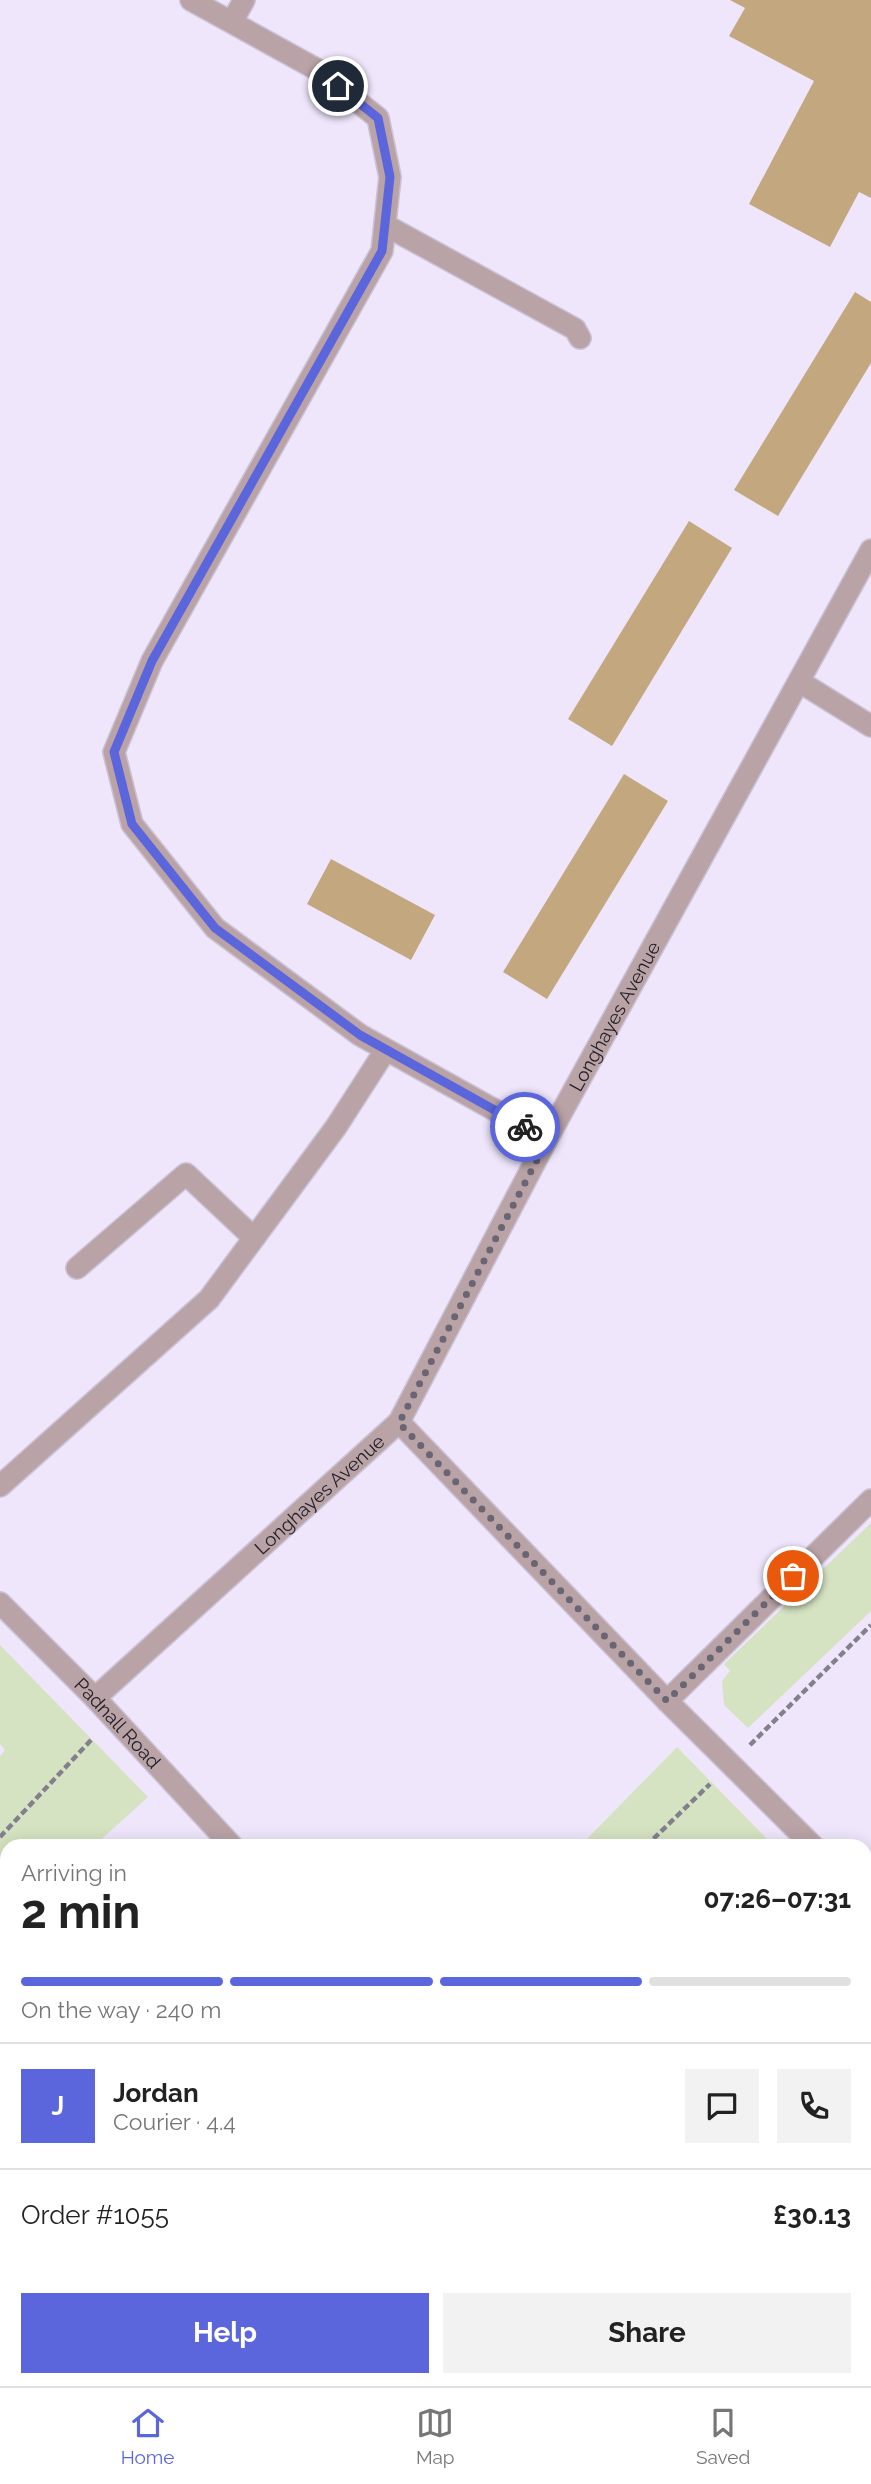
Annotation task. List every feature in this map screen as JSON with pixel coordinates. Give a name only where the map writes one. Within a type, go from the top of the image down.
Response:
[{"type":"street","points":[[191,0],[318,71],[378,118],[390,177],[382,251],[152,661],[114,752],[132,824],[215,928],[385,1051],[548,1139]]},
{"type":"street","points":[[232,22],[244,0]]},
{"type":"street","points":[[385,225],[575,329],[580,338]]},
{"type":"street","name":"Longhayes Avenue","points":[[95,1698],[399,1423],[548,1139],[871,550]]},
{"type":"street","points":[[800,682],[871,726]]},
{"type":"street","points":[[0,1486],[209,1299],[336,1127],[385,1051]]},
{"type":"street","points":[[77,1268],[186,1174],[254,1238]]},
{"type":"street","points":[[399,1423],[667,1701],[806,1839]]},
{"type":"street","points":[[667,1701],[871,1500]]},
{"type":"street","name":"Padnall Road","points":[[0,1603],[95,1698],[226,1839]]},
{"type":"path","points":[[750,1745],[871,1625]]},
{"type":"path","points":[[0,1837],[113,1717]]},
{"type":"path","points":[[653,1839],[712,1782]]},
{"type":"green space","points":[[871,1523],[871,1611],[748,1728],[724,1705],[722,1681],[730,1671],[724,1664]]},
{"type":"green space","points":[[0,1645],[148,1797],[102,1839],[0,1839],[0,1756],[5,1750],[0,1744]]},
{"type":"green space","points":[[677,1747],[767,1839],[587,1839]]},
{"type":"building","points":[[730,0],[871,0],[871,198],[859,192],[830,247],[749,204],[814,81],[729,36],[745,8]]},
{"type":"building","points":[[855,292],[871,302],[871,363],[778,516],[734,490]]},
{"type":"building","points":[[689,521],[732,548],[612,746],[568,719]]},
{"type":"building","points":[[624,774],[668,801],[547,999],[503,972]]},
{"type":"building","points":[[331,859],[435,915],[411,960],[307,904]]},
{"type":"way so far","points":[[525,1127],[548,1139],[399,1423],[667,1701],[793,1576]]},
{"type":"route","points":[[338,86],[378,118],[390,177],[382,251],[152,661],[114,752],[132,824],[215,928],[360,1035],[525,1127]]}]
